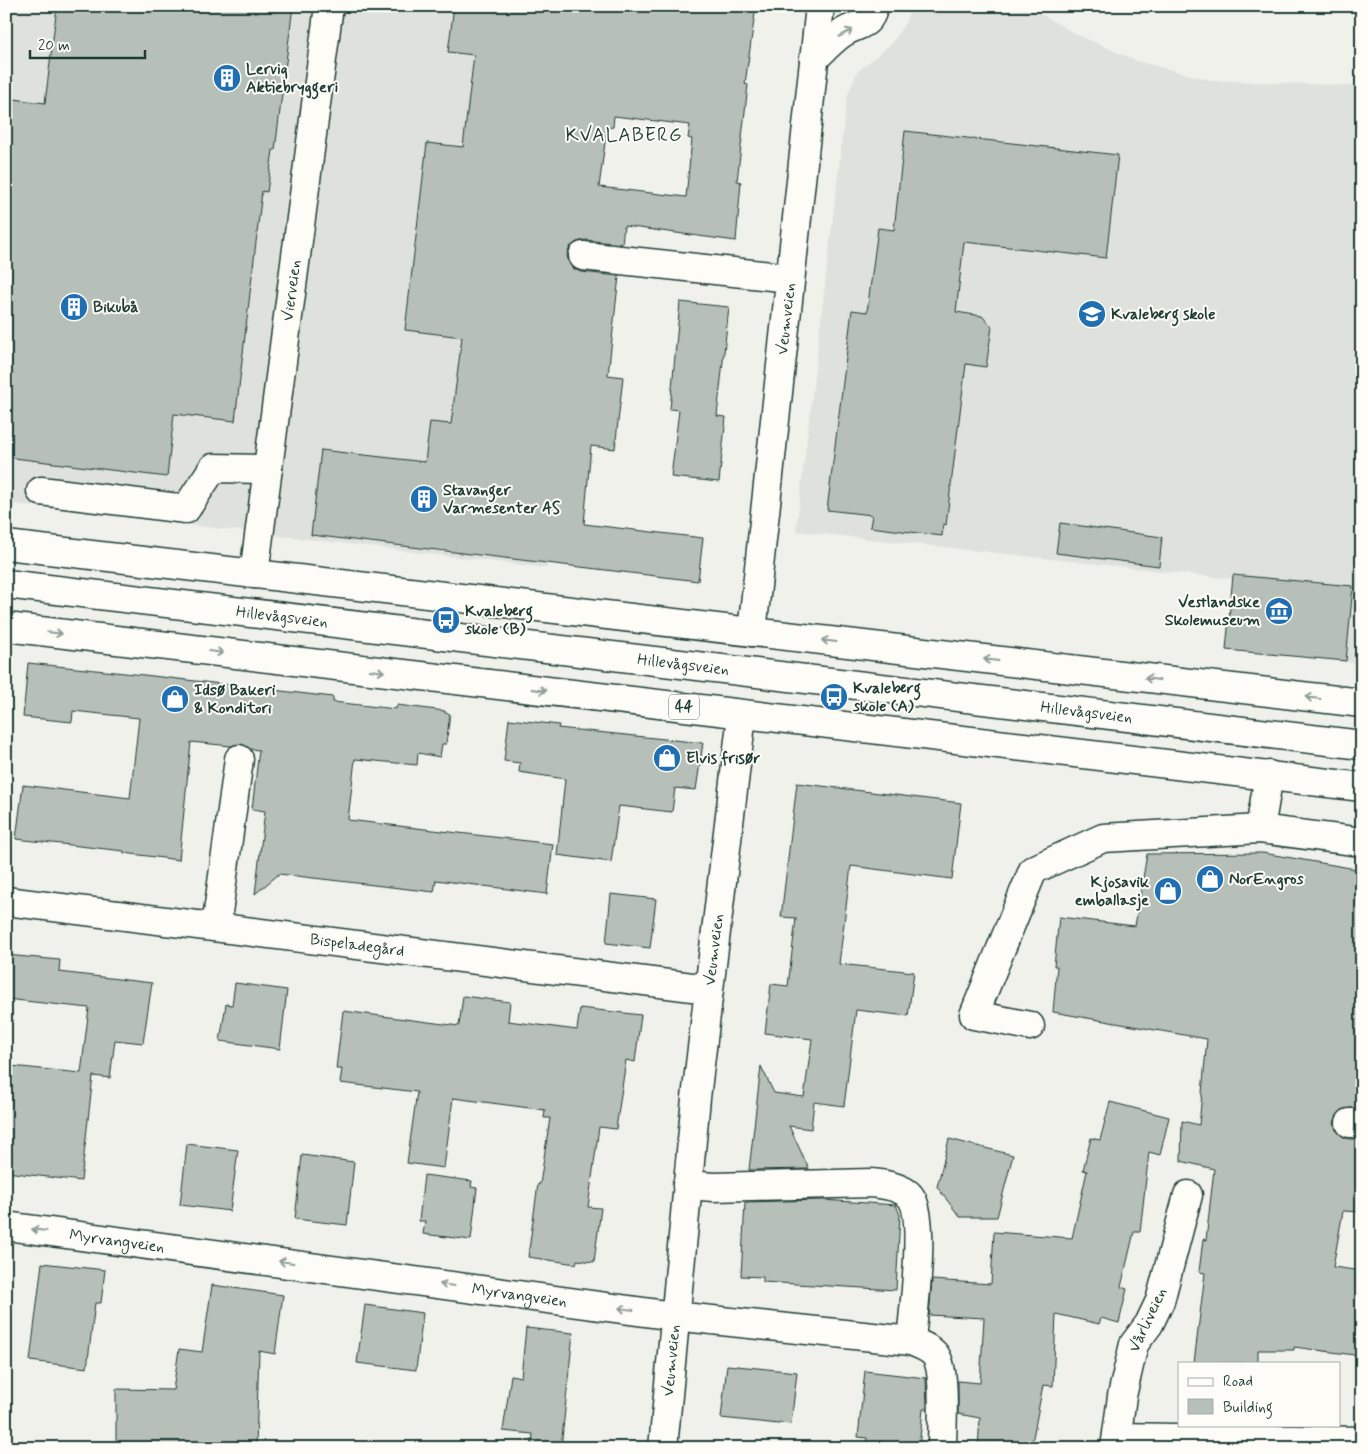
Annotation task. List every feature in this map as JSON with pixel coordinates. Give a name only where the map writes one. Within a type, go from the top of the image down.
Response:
[{"type":"street","name":"Vierveien","points":[[254,574],[329,6]]},
{"type":"street","name":"Veumveien","points":[[752,632],[820,6]]},
{"type":"street","points":[[814,59],[843,32],[863,25],[872,15],[874,6]]},
{"type":"street","points":[[583,256],[790,278]]},
{"type":"street","points":[[42,491],[186,509],[213,468],[268,469]]},
{"type":"street","points":[[6,544],[1362,704]]},
{"type":"street","name":"Hillevågsveien","points":[[6,584],[1362,745]]},
{"type":"street","name":"44","points":[[6,627],[1362,787]]},
{"type":"street","name":"Veumveien","points":[[663,1448],[674,1316],[708,989],[727,850],[742,714]]},
{"type":"street","points":[[216,927],[240,759]]},
{"type":"street","points":[[1260,829],[1269,775]]},
{"type":"street","points":[[1030,1026],[974,1015],[1033,870],[1103,838],[1260,829],[1362,842]]},
{"type":"street","name":"Bispeladegård","points":[[6,901],[708,989]]},
{"type":"street","points":[[687,1185],[871,1182],[888,1185],[908,1195],[917,1210],[919,1234],[911,1341]]},
{"type":"street","name":"Vårliveien","points":[[1116,1442],[1122,1396],[1134,1344],[1149,1324],[1160,1301],[1188,1195]]},
{"type":"street","name":"Myrvangveien","points":[[6,1226],[244,1256],[674,1316],[911,1341],[932,1351],[937,1358],[942,1380],[942,1448]]},
{"type":"street","points":[[1116,1442],[1362,1441]]},
{"type":"shaded area","points":[[6,6],[578,6],[547,568],[6,503]]},
{"type":"shaded area","name":"Kvaleberg skole","points":[[911,6],[1027,6],[1076,34],[1137,61],[1210,80],[1362,86],[1362,669],[1350,662],[1225,649],[1233,579],[796,531],[847,97],[857,72],[892,43],[905,23]]},
{"type":"building","points":[[57,6],[293,6],[275,150],[273,150],[267,192],[262,191],[235,421],[174,414],[167,477],[6,457],[6,98],[45,103]]},
{"type":"building","points":[[454,6],[756,6],[745,84],[748,85],[737,181],[741,182],[736,241],[624,226],[622,244],[585,240],[577,242],[570,247],[567,255],[569,263],[574,269],[581,272],[619,276],[608,375],[623,377],[615,449],[591,446],[584,524],[703,538],[698,581],[311,535],[321,450],[425,462],[430,422],[451,424],[462,337],[405,330],[427,143],[463,147],[474,55],[448,52]],"holes":[[[614,116],[690,125],[688,138],[692,139],[686,197],[599,187],[607,128],[613,127]]]},
{"type":"building","points":[[905,131],[1118,155],[1106,258],[964,242],[956,312],[982,316],[992,327],[986,367],[966,364],[946,525],[943,524],[942,536],[870,527],[872,515],[827,510],[852,310],[867,312],[878,228],[894,230]]},
{"type":"building","points":[[680,302],[729,307],[717,416],[726,417],[719,482],[671,477],[679,410],[670,409]]},
{"type":"building","points":[[1060,523],[1162,537],[1159,566],[1056,553]]},
{"type":"building","name":"Vestlandske Skolemuseum","points":[[1233,575],[1353,586],[1346,661],[1226,650]]},
{"type":"building","points":[[28,663],[333,697],[333,702],[396,709],[397,705],[445,711],[445,713],[450,714],[446,744],[442,744],[440,757],[418,753],[417,765],[355,759],[348,820],[553,844],[547,894],[436,880],[434,892],[279,874],[255,894],[265,811],[252,809],[259,750],[250,749],[241,744],[231,746],[191,742],[179,860],[124,853],[124,851],[16,839],[23,785],[130,798],[139,718],[73,711],[72,722],[23,717]]},
{"type":"building","points":[[509,719],[559,725],[558,728],[703,743],[696,790],[675,788],[672,812],[619,806],[611,862],[557,855],[565,779],[519,772],[520,763],[504,761]]},
{"type":"building","points":[[797,783],[961,803],[952,879],[851,866],[839,964],[914,972],[908,1016],[856,1010],[844,1106],[814,1102],[811,1129],[789,1126],[809,1169],[749,1170],[761,1066],[774,1093],[804,1097],[812,1039],[765,1033],[771,984],[788,986],[796,918],[781,917]]},
{"type":"building","points":[[1263,853],[1362,870],[1362,1107],[1343,1109],[1337,1115],[1334,1123],[1336,1130],[1342,1136],[1350,1139],[1362,1139],[1362,1212],[1343,1211],[1333,1267],[1362,1271],[1362,1356],[1294,1347],[1294,1350],[1258,1350],[1258,1362],[1194,1362],[1205,1273],[1199,1272],[1203,1239],[1206,1240],[1214,1169],[1181,1161],[1182,1121],[1199,1125],[1207,1039],[1053,1012],[1057,966],[1054,966],[1059,917],[1135,926],[1147,854]]},
{"type":"building","points":[[611,894],[656,899],[650,948],[606,943]]},
{"type":"building","points":[[6,955],[60,960],[59,972],[152,983],[143,1043],[115,1040],[110,1078],[93,1076],[81,1181],[6,1172],[6,1085],[8,1086],[11,1066],[81,1073],[89,1008],[6,999]]},
{"type":"building","points":[[235,983],[287,990],[280,1049],[220,1041],[226,1004],[232,1005]]},
{"type":"building","points":[[463,996],[510,1002],[508,1021],[577,1030],[580,1008],[641,1015],[635,1062],[626,1060],[616,1129],[599,1127],[588,1207],[601,1208],[594,1262],[577,1260],[576,1264],[528,1257],[538,1184],[540,1184],[550,1118],[544,1118],[545,1110],[453,1098],[444,1168],[407,1163],[417,1092],[340,1083],[342,1069],[336,1069],[343,1011],[459,1026]]},
{"type":"building","points":[[1110,1102],[1169,1117],[1160,1155],[1149,1152],[1140,1232],[1134,1232],[1121,1287],[1127,1289],[1119,1323],[1101,1318],[1099,1324],[1056,1314],[1053,1386],[1043,1385],[1031,1448],[978,1448],[980,1418],[958,1414],[958,1381],[980,1383],[984,1318],[929,1315],[932,1280],[991,1284],[994,1232],[1072,1238],[1087,1171],[1083,1170],[1091,1138],[1100,1140]]},
{"type":"building","points":[[949,1139],[1013,1155],[997,1217],[960,1217],[937,1187]]},
{"type":"building","points":[[187,1144],[238,1150],[230,1211],[180,1205]]},
{"type":"building","points":[[302,1155],[354,1162],[347,1225],[295,1219]]},
{"type":"building","points":[[424,1175],[472,1181],[471,1187],[477,1188],[471,1240],[423,1234],[425,1221],[419,1221]]},
{"type":"building","points":[[823,1200],[896,1205],[900,1215],[896,1290],[763,1282],[763,1277],[741,1276],[745,1202]]},
{"type":"building","points":[[42,1263],[105,1270],[101,1303],[95,1303],[87,1368],[30,1361]]},
{"type":"building","points":[[212,1285],[283,1295],[275,1354],[259,1351],[256,1448],[116,1448],[116,1389],[173,1390],[179,1349],[202,1352]]},
{"type":"building","points":[[365,1305],[423,1313],[416,1370],[357,1363]]},
{"type":"building","points":[[526,1328],[573,1333],[561,1448],[531,1448],[533,1434],[503,1431],[511,1375],[521,1377]]},
{"type":"building","points":[[727,1365],[797,1372],[791,1424],[721,1418]]},
{"type":"building","points":[[865,1371],[926,1378],[927,1409],[923,1409],[919,1448],[866,1448],[867,1438],[858,1437]]},
{"type":"place","name":"Lervig Aktiebryggeri","points":[[227,78]]},
{"type":"place","name":"Bikubå","points":[[74,307]]},
{"type":"place","name":"Kvaleberg skole","points":[[1092,314]]},
{"type":"place","name":"Stavanger Varmesenter AS","points":[[424,499]]},
{"type":"place","name":"Vestlandske Skolemuseum","points":[[1279,611]]},
{"type":"place","name":"Kvaleberg skole (B)","points":[[446,620]]},
{"type":"place","name":"Kvaleberg skole (A)","points":[[834,697]]},
{"type":"place","name":"Idsø Bakeri & Konditori","points":[[175,699]]},
{"type":"place","name":"Elvis frisør","points":[[667,758]]},
{"type":"place","name":"NorEngros","points":[[1210,879]]},
{"type":"place","name":"Kjosavik emballasje","points":[[1168,891]]},
{"type":"district","name":"KVALABERG","points":[[624,135]]}]
